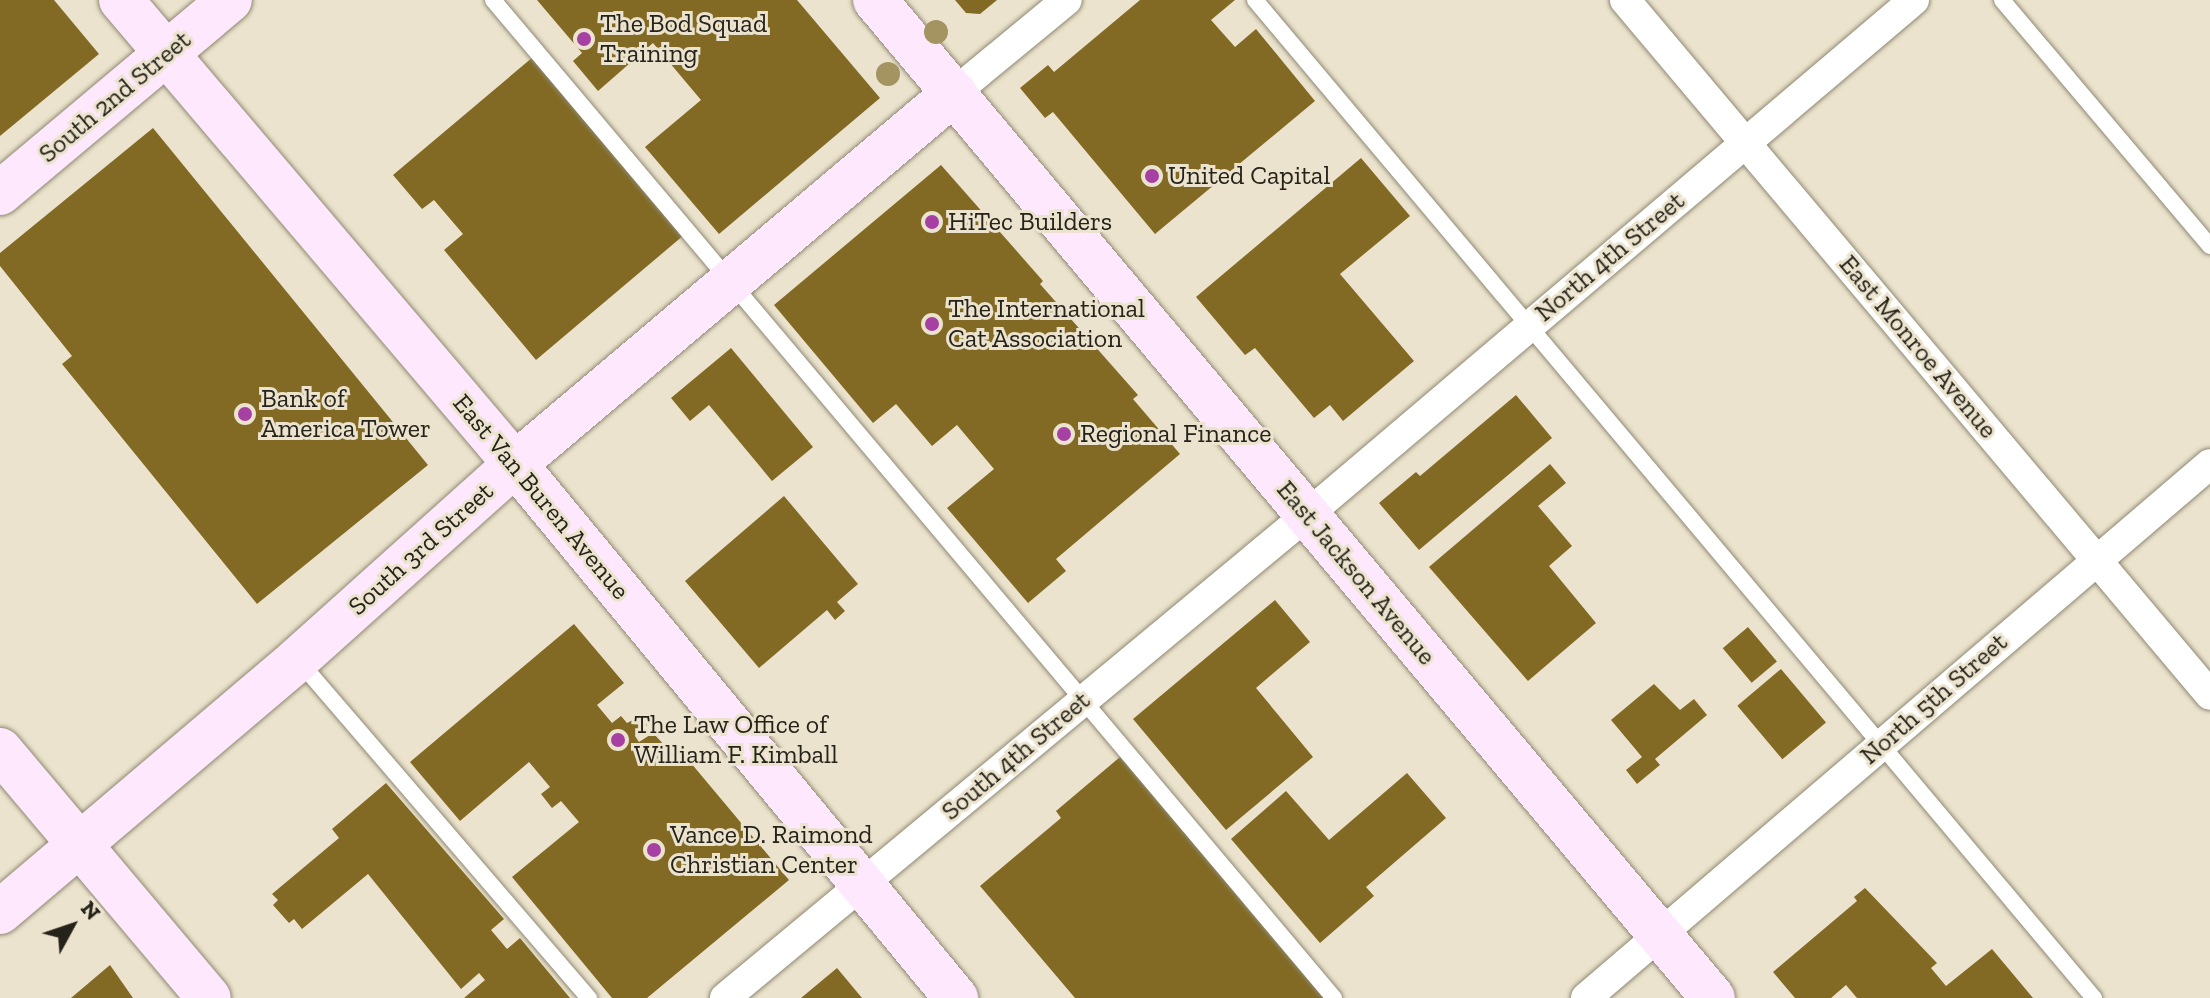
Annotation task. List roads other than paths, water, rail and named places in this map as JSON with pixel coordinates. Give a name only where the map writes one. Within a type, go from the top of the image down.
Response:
[{"type":"street","name":"East Van Buren Avenue","points":[[121,0],[515,464],[956,998]]},
{"type":"street","name":"South 2nd Street","points":[[0,193],[230,0]]},
{"type":"street","name":"East Jackson Avenue","points":[[875,0],[1713,998]]},
{"type":"street","points":[[954,93],[1067,0]]},
{"type":"street","name":"East Monroe Avenue","points":[[1625,0],[2210,695]]},
{"type":"street","name":"North 4th Street","points":[[1307,515],[1914,0]]},
{"type":"street","name":"South 3rd Street","points":[[0,912],[298,659],[515,464],[954,93]]},
{"type":"street","name":"North 5th Street","points":[[1586,998],[2210,464]]},
{"type":"street","name":"South 4th Street","points":[[725,998],[1307,515]]},
{"type":"street","points":[[0,750],[209,998]]},
{"type":"lane","points":[[493,0],[1334,998]]},
{"type":"lane","points":[[1255,0],[1879,747],[2094,998]]},
{"type":"lane","points":[[2002,0],[2210,246]]},
{"type":"lane","points":[[298,659],[589,998]]},
{"type":"place","name":"The Bod Squad Training","points":[[584,39]]},
{"type":"place","name":"United Capital","points":[[1152,176]]},
{"type":"place","name":"HiTec Builders","points":[[932,222]]},
{"type":"place","name":"The International Cat Association","points":[[932,324]]},
{"type":"place","name":"Bank of America Tower","points":[[245,414]]},
{"type":"place","name":"Regional Finance","points":[[1064,434]]},
{"type":"place","name":"The Law Office of William F. Kimball","points":[[618,740]]},
{"type":"place","name":"Vance D. Raimond Christian Center","points":[[654,850]]}]
